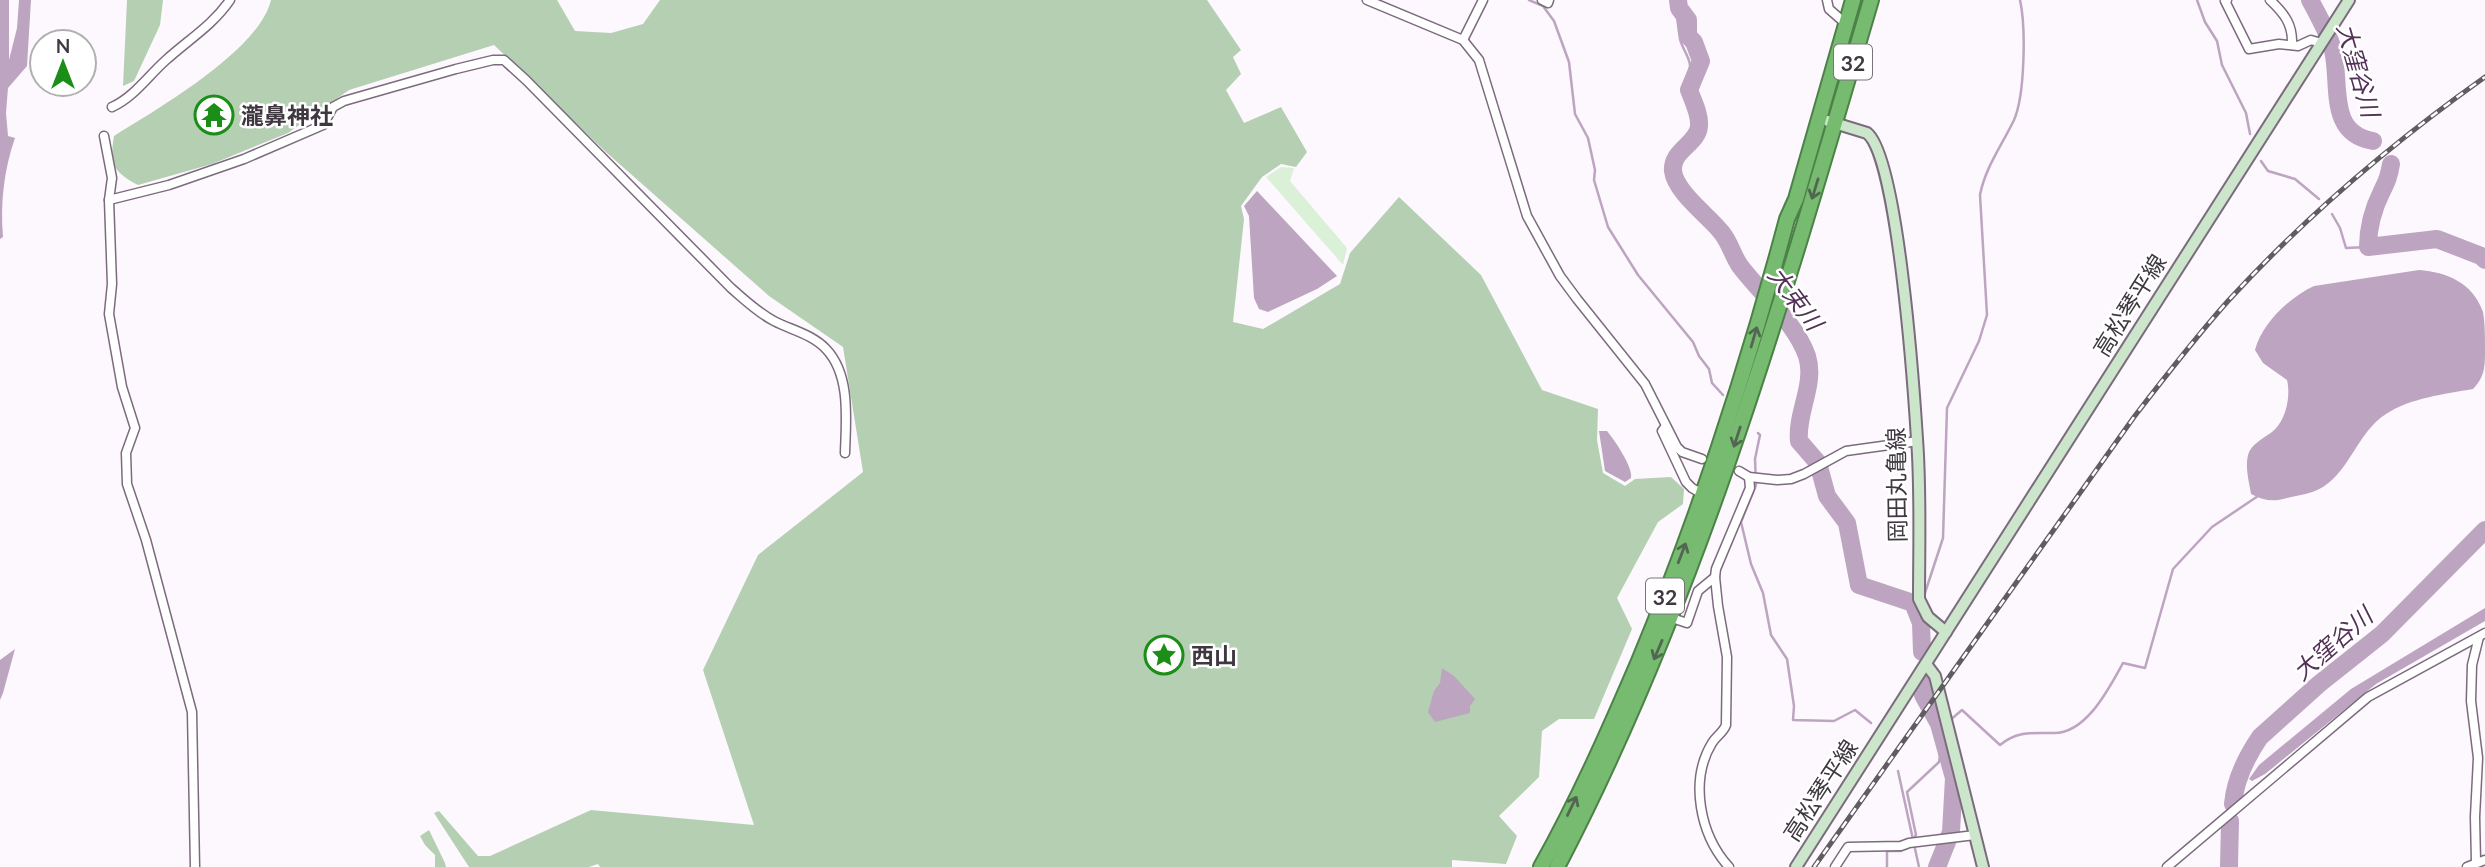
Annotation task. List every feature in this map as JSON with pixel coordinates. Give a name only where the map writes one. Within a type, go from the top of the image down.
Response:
[{"type":"highway","name":"32","points":[[1541,867],[1611,728],[1659,614],[1704,495],[1737,398],[1853,0]]},
{"type":"highway","name":"32","points":[[1557,867],[1623,732],[1672,618],[1716,499],[1783,295],[1871,0]]},
{"type":"main road","name":"高松琴平線","points":[[1946,632],[2349,0]]},
{"type":"main road","name":"岡田丸亀線","points":[[1819,118],[1872,137],[1894,210],[1917,441],[1920,602],[1928,617],[1946,632]]},
{"type":"main road","points":[[1946,632],[1926,664],[1935,676],[1983,867]]},
{"type":"main road","name":"高松琴平線","points":[[1796,867],[1926,664]]},
{"type":"street","points":[[112,107],[133,94],[169,57],[204,30],[220,15],[230,0]]},
{"type":"street","points":[[1367,0],[1463,40],[1479,60],[1527,216],[1560,276],[1645,384],[1677,447],[1702,459]]},
{"type":"street","points":[[1463,40],[1483,0]]},
{"type":"street","points":[[1542,0],[1548,3],[1549,0]]},
{"type":"street","points":[[1828,0],[1829,9],[1845,23]]},
{"type":"street","points":[[2227,0],[2249,49],[2279,44],[2298,46],[2324,37]]},
{"type":"street","points":[[2270,0],[2292,30],[2292,46]]},
{"type":"street","points":[[109,200],[169,185],[256,155],[323,125],[333,107],[344,102],[456,69],[504,61],[536,90],[731,288],[755,309],[815,340],[827,350],[841,380],[846,403],[845,453]]},
{"type":"street","points":[[104,136],[112,178],[109,200],[112,284],[109,314],[122,387],[135,428],[126,453],[127,484],[146,540],[192,712],[195,867]]},
{"type":"street","points":[[1666,426],[1662,431],[1686,482],[1704,495]]},
{"type":"street","points":[[1739,471],[1753,477],[1791,479],[1856,448],[1917,441]]},
{"type":"street","points":[[1729,867],[1715,849],[1704,820],[1700,796],[1703,767],[1713,742],[1726,726],[1727,657],[1716,569],[1753,477]]},
{"type":"street","points":[[1672,618],[1686,623],[1698,591],[1715,577]]},
{"type":"street","points":[[2467,867],[2481,861],[2475,817],[2478,758],[2471,701],[2472,665],[2482,635]]},
{"type":"street","points":[[2167,867],[2368,698],[2482,635]]},
{"type":"street","points":[[1835,867],[1848,847],[1901,846],[1913,842],[1975,835]]},
{"type":"green space","points":[[127,0],[163,0],[160,25],[134,81],[123,86]]},
{"type":"green space","points":[[271,0],[557,0],[575,31],[611,33],[643,24],[660,0],[1207,0],[1241,50],[1233,57],[1241,74],[1226,90],[1244,123],[1281,107],[1307,152],[1296,167],[1281,164],[1262,177],[1241,206],[1244,219],[1233,322],[1263,329],[1340,284],[1350,253],[1399,197],[1481,275],[1542,390],[1598,409],[1597,440],[1603,473],[1625,486],[1635,479],[1671,477],[1684,489],[1683,504],[1658,522],[1617,598],[1632,629],[1594,719],[1559,719],[1542,731],[1539,777],[1499,816],[1517,836],[1506,864],[1452,860],[1452,867],[600,867],[598,864],[589,867],[469,867],[434,813],[439,811],[478,856],[490,856],[591,810],[754,825],[703,670],[758,555],[863,472],[843,347],[769,296],[607,153],[494,45],[349,90],[288,133],[212,164],[138,185],[123,176],[113,161],[114,136],[179,95],[227,58],[263,19]]},
{"type":"green space","points":[[1281,167],[1294,168],[1290,181],[1347,248],[1343,265],[1266,177]]},
{"type":"green space","points":[[429,830],[446,867],[435,867],[435,855],[420,836]]},
{"type":"shaded area","points":[[0,0],[9,0],[9,60],[17,28],[19,0],[31,0],[27,66],[8,88],[8,136],[15,138],[6,174],[3,237],[0,239]]},
{"type":"shaded area","points":[[1257,191],[1337,276],[1317,289],[1268,312],[1259,309],[1254,298],[1249,216],[1244,206]]},
{"type":"shaded area","points":[[2419,270],[2439,273],[2458,281],[2473,293],[2479,302],[2484,316],[2485,356],[2484,371],[2477,385],[2473,389],[2417,400],[2386,414],[2368,431],[2332,480],[2319,489],[2278,500],[2251,494],[2248,455],[2255,444],[2277,427],[2288,401],[2287,380],[2263,363],[2255,350],[2270,321],[2287,304],[2314,286]]},
{"type":"shaded area","points":[[1599,431],[1607,431],[1619,447],[1631,473],[1631,478],[1625,482],[1605,471]]},
{"type":"shaded area","points":[[2485,608],[2485,621],[2376,684],[2265,774],[2252,781],[2249,779],[2259,765],[2351,689]]},
{"type":"shaded area","points":[[15,649],[3,693],[0,700],[0,660]]},
{"type":"shaded area","points":[[1442,668],[1454,676],[1475,699],[1470,706],[1470,713],[1435,722],[1428,712],[1434,691],[1440,683]]},
{"type":"waterway","points":[[1529,0],[1543,6],[1554,21],[1569,62],[1575,114],[1588,138],[1595,170],[1594,180],[1608,227],[1638,275],[1693,342],[1709,369],[1712,383],[1723,395]]},
{"type":"waterway","points":[[1674,0],[1680,39],[1690,65],[1686,89],[1691,96]]},
{"type":"waterway","name":"大束川","points":[[1678,0],[1679,8],[1688,20],[1688,36],[1694,42],[1701,61],[1689,90],[1699,121],[1698,132],[1676,158],[1673,171],[1675,179],[1686,196],[1722,233],[1740,266],[1786,320],[1802,344],[1807,356],[1809,377],[1800,420],[1799,441],[1818,463],[1827,496],[1847,523],[1859,585],[1913,603],[1921,623],[1922,652]]},
{"type":"waterway","points":[[1923,599],[1943,538],[1947,408],[1979,341],[1987,315],[1980,195],[1990,166],[2018,109],[2023,61],[2020,0]]},
{"type":"waterway","points":[[2197,0],[2205,22],[2217,41],[2222,65],[2246,113],[2250,134]]},
{"type":"waterway","name":"大窪谷川","points":[[2310,0],[2333,50],[2342,118],[2348,128],[2358,136],[2373,141]]},
{"type":"waterway","points":[[2261,161],[2268,171],[2295,179],[2319,199]]},
{"type":"waterway","name":"大窪谷川","points":[[2391,164],[2372,219],[2368,247],[2437,239],[2485,260]]},
{"type":"waterway","points":[[2332,214],[2346,248],[2368,247]]},
{"type":"waterway","points":[[1758,433],[1756,485],[1741,522],[1751,564],[1763,593],[1771,635],[1787,659],[1794,706],[1793,720],[1834,721],[1855,710],[1871,723]]},
{"type":"waterway","points":[[1949,721],[1962,710],[2000,745],[2018,735],[2064,732],[2086,718],[2111,685],[2123,663],[2145,668],[2173,569],[2212,527],[2258,496]]},
{"type":"waterway","name":"大窪谷川","points":[[2233,804],[2242,769],[2260,737],[2319,684],[2382,634],[2485,530]]},
{"type":"waterway","name":"大束川","points":[[1924,683],[1923,695],[1939,724],[1954,778],[1951,832],[1937,867]]},
{"type":"waterway","points":[[1913,839],[1916,835],[1907,792],[1939,762],[1937,735],[1943,728]]},
{"type":"waterway","points":[[1898,771],[1919,867]]},
{"type":"waterway","name":"大窪谷川","points":[[2229,867],[2230,821]]},
{"type":"waterway","points":[[1887,867],[1887,851],[1901,851]]},
{"type":"railway","points":[[1814,867],[2134,417],[2204,329],[2257,270],[2350,182],[2416,128],[2485,77]]},
{"type":"place","name":"瀧鼻神社","points":[[214,115]]},
{"type":"place","name":"西山","points":[[1164,655]]}]
